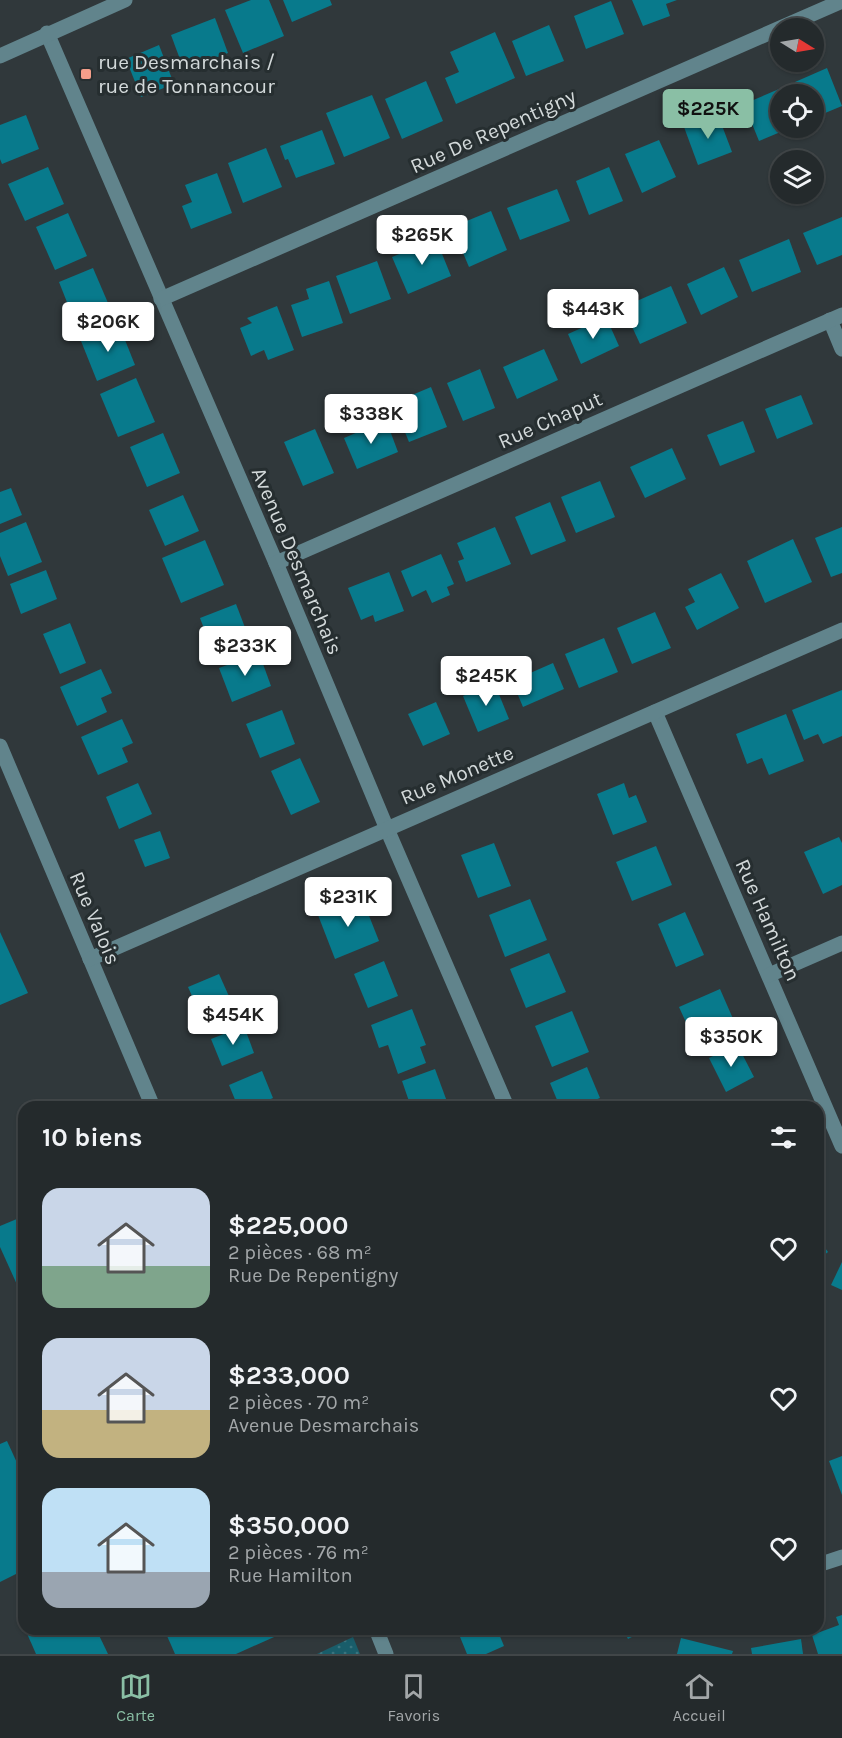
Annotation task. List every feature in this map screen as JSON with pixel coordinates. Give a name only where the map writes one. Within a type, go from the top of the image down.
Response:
[{"type":"street","points":[[0,56],[125,0]]},
{"type":"street","name":"Rue De Repentigny","points":[[161,299],[842,1]]},
{"type":"street","name":"Avenue Desmarchais","points":[[47,33],[276,563],[504,1101]]},
{"type":"street","points":[[836,318],[842,349]]},
{"type":"street","name":"Rue Chaput","points":[[276,563],[836,318]]},
{"type":"street","name":"Rue Monette","points":[[90,959],[842,630]]},
{"type":"street","name":"Rue Hamilton","points":[[655,712],[823,1101]]},
{"type":"street","name":"Rue Valois","points":[[0,746],[150,1101]]},
{"type":"street","points":[[769,975],[842,943]]},
{"type":"street","name":"Rue Hamilton","points":[[824,1104],[842,1146]]},
{"type":"street","points":[[824,1563],[842,1557]]},
{"type":"street","points":[[378,1635],[386,1654]]},
{"type":"shaded area","points":[[353,1637],[360,1654],[317,1654]]},
{"type":"building","points":[[251,0],[269,0],[284,36],[243,53],[225,10]]},
{"type":"building","points":[[283,0],[330,0],[332,5],[292,22]]},
{"type":"building","points":[[632,0],[677,0],[666,4],[670,16],[643,26]]},
{"type":"building","points":[[611,1],[624,34],[586,49],[574,16]]},
{"type":"building","points":[[215,18],[228,53],[184,70],[171,35]]},
{"type":"building","points":[[549,25],[564,61],[526,76],[512,41]]},
{"type":"building","points":[[495,32],[515,78],[456,104],[445,78],[459,72],[450,52]]},
{"type":"building","points":[[159,45],[174,84],[141,97],[126,59]]},
{"type":"building","points":[[827,68],[842,106],[824,113],[824,84],[796,84],[795,82],[818,72],[824,72]]},
{"type":"building","points":[[426,81],[443,121],[402,139],[385,99]]},
{"type":"building","points":[[770,93],[770,136],[759,141],[744,104]]},
{"type":"building","points":[[372,95],[390,138],[344,157],[326,113]]},
{"type":"building","points":[[26,115],[39,149],[2,164],[0,125]]},
{"type":"building","points":[[718,115],[732,152],[698,165],[684,127]]},
{"type":"building","points":[[322,130],[335,164],[296,178],[280,146]]},
{"type":"building","points":[[659,140],[676,177],[642,193],[625,154]]},
{"type":"building","points":[[266,148],[282,187],[243,203],[228,163]]},
{"type":"building","points":[[48,167],[64,204],[25,221],[8,184]]},
{"type":"building","points":[[609,167],[623,201],[589,215],[576,181]]},
{"type":"building","points":[[217,173],[232,213],[191,229],[182,206],[192,202],[185,185]]},
{"type":"building","points":[[557,189],[570,221],[520,240],[507,208]]},
{"type":"building","points":[[491,211],[507,250],[469,267],[452,227]]},
{"type":"building","points":[[68,213],[87,256],[55,270],[36,227]]},
{"type":"building","points":[[842,217],[842,255],[817,265],[803,233]]},
{"type":"building","points":[[436,239],[451,276],[408,294],[392,257]]},
{"type":"building","points":[[789,239],[801,272],[752,292],[739,260]]},
{"type":"building","points":[[377,261],[391,299],[350,314],[336,276]]},
{"type":"building","points":[[724,267],[738,297],[701,315],[687,284]]},
{"type":"building","points":[[93,268],[111,310],[76,325],[59,282]]},
{"type":"building","points":[[329,281],[343,323],[302,337],[291,305],[309,299],[306,289]]},
{"type":"building","points":[[671,286],[687,323],[640,344],[623,307]]},
{"type":"building","points":[[277,306],[294,350],[268,360],[264,350],[251,356],[240,328],[252,323],[247,318]]},
{"type":"building","points":[[606,317],[619,346],[581,364],[568,334]]},
{"type":"building","points":[[119,325],[135,365],[97,381],[81,341]]},
{"type":"building","points":[[544,349],[558,380],[517,399],[503,367]]},
{"type":"building","points":[[480,369],[495,408],[463,421],[447,383]]},
{"type":"building","points":[[136,378],[155,422],[118,437],[100,394]]},
{"type":"building","points":[[431,387],[447,427],[409,442],[393,403]]},
{"type":"building","points":[[801,395],[813,424],[777,439],[765,409]]},
{"type":"building","points":[[386,420],[398,452],[357,469],[344,438]]},
{"type":"building","points":[[743,421],[755,452],[720,466],[707,435]]},
{"type":"building","points":[[315,429],[334,473],[303,486],[284,442]]},
{"type":"building","points":[[163,433],[180,473],[147,487],[130,447]]},
{"type":"building","points":[[672,448],[686,479],[645,498],[630,467]]},
{"type":"building","points":[[600,481],[615,517],[576,533],[561,497]]},
{"type":"building","points":[[11,488],[22,515],[0,524],[0,492]]},
{"type":"building","points":[[183,495],[199,531],[165,546],[149,510]]},
{"type":"building","points":[[550,502],[566,541],[531,555],[515,517]]},
{"type":"building","points":[[26,522],[42,562],[8,576],[0,556],[0,533]]},
{"type":"building","points":[[495,527],[511,564],[466,582],[458,561],[464,559],[457,543]]},
{"type":"building","points":[[842,527],[842,573],[831,577],[815,538]]},
{"type":"building","points":[[793,539],[812,582],[765,603],[747,561]]},
{"type":"building","points":[[205,540],[224,585],[181,603],[162,558]]},
{"type":"building","points":[[441,554],[454,584],[447,587],[450,595],[432,603],[426,590],[412,597],[401,571]]},
{"type":"building","points":[[46,570],[57,599],[21,614],[10,584]]},
{"type":"building","points":[[389,572],[404,611],[375,622],[373,615],[361,620],[348,588]]},
{"type":"building","points":[[721,573],[739,608],[697,630],[685,607],[695,602],[688,589]]},
{"type":"building","points":[[236,604],[249,638],[213,652],[200,618]]},
{"type":"building","points":[[655,612],[671,648],[632,664],[617,628]]},
{"type":"building","points":[[70,623],[86,663],[60,674],[43,634]]},
{"type":"building","points":[[604,638],[618,672],[579,688],[565,654]]},
{"type":"building","points":[[259,653],[271,686],[232,702],[219,668]]},
{"type":"building","points":[[553,663],[564,689],[523,707],[512,681]]},
{"type":"building","points":[[101,669],[112,693],[101,698],[107,712],[77,726],[60,687]]},
{"type":"building","points":[[494,682],[509,719],[478,732],[463,696]]},
{"type":"building","points":[[842,690],[842,736],[823,744],[818,734],[804,740],[792,710]]},
{"type":"building","points":[[436,702],[450,734],[423,746],[408,714]]},
{"type":"building","points":[[282,710],[295,744],[260,758],[246,724]]},
{"type":"building","points":[[786,714],[804,761],[769,775],[762,758],[747,764],[736,734]]},
{"type":"building","points":[[122,719],[133,743],[122,748],[128,762],[98,775],[81,737]]},
{"type":"building","points":[[300,758],[320,802],[291,815],[271,771]]},
{"type":"building","points":[[138,783],[152,814],[119,829],[106,797]]},
{"type":"building","points":[[624,783],[629,798],[636,795],[647,822],[613,835],[597,794]]},
{"type":"building","points":[[160,831],[170,858],[145,867],[134,840]]},
{"type":"building","points":[[839,837],[842,843],[842,885],[823,894],[804,852]]},
{"type":"building","points":[[494,843],[511,886],[478,898],[461,855]]},
{"type":"building","points":[[656,846],[672,885],[632,901],[616,862]]},
{"type":"building","points":[[362,898],[379,941],[335,959],[318,915]]},
{"type":"building","points":[[530,899],[547,940],[505,957],[489,915]]},
{"type":"building","points":[[685,912],[704,955],[676,967],[658,924]]},
{"type":"building","points":[[0,932],[28,993],[0,1005]]},
{"type":"building","points":[[549,953],[566,992],[526,1008],[510,969]]},
{"type":"building","points":[[384,961],[398,996],[368,1008],[354,974]]},
{"type":"building","points":[[219,974],[232,1003],[201,1016],[188,987]]},
{"type":"building","points":[[720,989],[734,1021],[694,1040],[679,1007]]},
{"type":"building","points":[[412,1009],[426,1045],[420,1047],[426,1063],[398,1074],[388,1045],[379,1048],[371,1025]]},
{"type":"building","points":[[572,1011],[589,1052],[552,1067],[535,1026]]},
{"type":"building","points":[[244,1026],[254,1053],[222,1066],[211,1039]]},
{"type":"building","points":[[737,1044],[754,1077],[726,1092],[709,1058]]},
{"type":"building","points":[[587,1067],[600,1098],[593,1101],[558,1101],[550,1083]]},
{"type":"building","points":[[435,1069],[447,1101],[409,1101],[402,1081]]},
{"type":"building","points":[[262,1071],[273,1098],[266,1101],[236,1101],[229,1085]]},
{"type":"building","points":[[18,1218],[18,1287],[0,1247],[0,1226]]},
{"type":"building","points":[[842,1262],[842,1290],[831,1285]]},
{"type":"building","points":[[7,1441],[18,1465],[18,1573],[0,1582],[0,1444]]},
{"type":"building","points":[[842,1456],[842,1495],[829,1461]]},
{"type":"building","points":[[842,1615],[842,1654],[818,1654],[812,1635],[824,1635],[824,1631],[839,1625],[836,1617]]},
{"type":"building","points":[[28,1635],[99,1635],[108,1654],[36,1654]]},
{"type":"building","points":[[167,1635],[279,1635],[236,1654],[175,1654]]},
{"type":"building","points":[[459,1635],[499,1635],[504,1646],[486,1654],[467,1654]]},
{"type":"building","points":[[681,1638],[733,1651],[732,1654],[677,1654]]},
{"type":"building","points":[[801,1639],[803,1654],[752,1654],[751,1648]]},
{"type":"place","name":"rue Desmarchais / rue de Tonnancour","points":[[86,74]]}]
